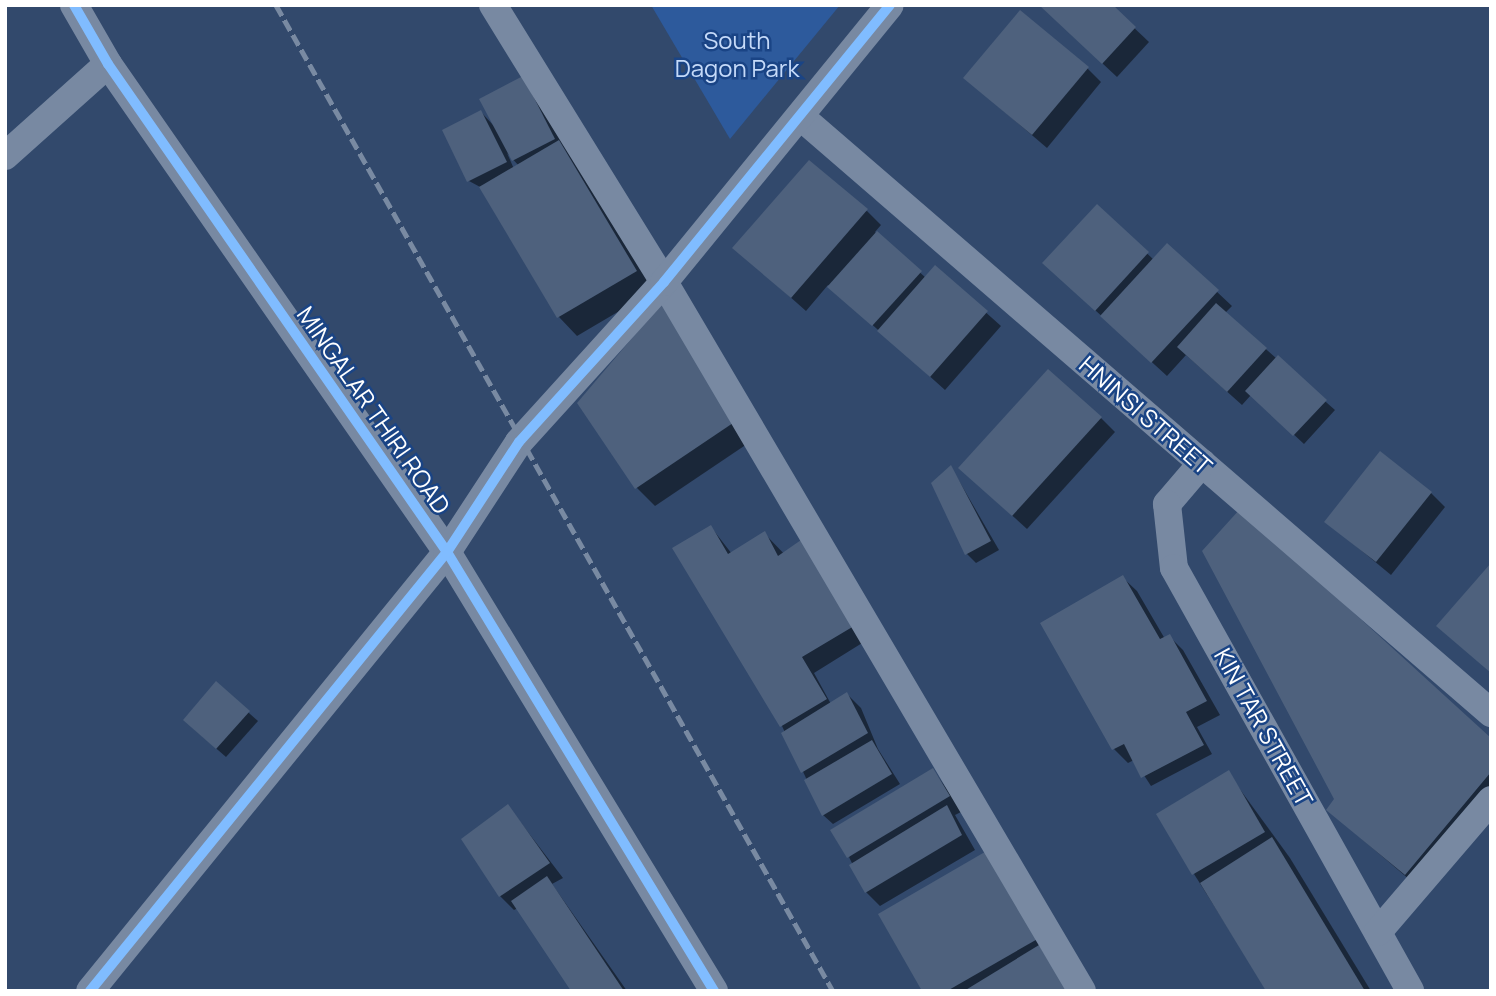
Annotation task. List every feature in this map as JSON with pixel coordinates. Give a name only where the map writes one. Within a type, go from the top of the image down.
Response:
[{"type":"street","name":"MINGALAR THIRI ROAD","points":[[74,5],[108,64],[447,552],[714,991]]},
{"type":"street","points":[[493,5],[664,282],[1083,991]]},
{"type":"street","points":[[90,991],[447,552],[519,442],[664,282],[802,117],[890,5]]},
{"type":"street","points":[[5,156],[108,64]]},
{"type":"street","name":"HNINSI STREET","points":[[802,117],[1491,713]]},
{"type":"street","name":"KIN TAR STREET","points":[[1202,463],[1167,504],[1174,568],[1409,991]]},
{"type":"street","points":[[1378,932],[1491,800]]},
{"type":"green space","name":"South Dagon Park","points":[[651,5],[840,5],[730,139]]},
{"type":"building","points":[[1039,5],[1113,5],[1136,27],[1102,64]]},
{"type":"building","points":[[1020,10],[1089,67],[1032,135],[963,78]]},
{"type":"building","points":[[523,76],[555,139],[512,161],[479,99]]},
{"type":"building","points":[[481,110],[507,162],[467,182],[442,130]]},
{"type":"building","points":[[559,140],[637,271],[557,318],[479,187]]},
{"type":"building","points":[[809,160],[868,209],[791,298],[732,248]]},
{"type":"building","points":[[1097,204],[1149,252],[1095,311],[1042,263]]},
{"type":"building","points":[[877,231],[922,271],[872,326],[827,287]]},
{"type":"building","points":[[1167,243],[1219,290],[1151,363],[1100,316]]},
{"type":"building","points":[[935,265],[988,311],[930,377],[877,331]]},
{"type":"building","points":[[666,298],[736,421],[635,489],[577,403]]},
{"type":"building","points":[[1216,303],[1267,348],[1227,392],[1177,347]]},
{"type":"building","points":[[1278,355],[1327,400],[1293,436],[1245,391]]},
{"type":"building","points":[[1048,369],[1102,417],[1012,516],[958,468]]},
{"type":"building","points":[[1380,451],[1432,492],[1376,562],[1324,522]]},
{"type":"building","points":[[951,465],[991,541],[965,555],[931,483]]},
{"type":"building","points":[[1240,509],[1491,738],[1491,772],[1405,875],[1326,810],[1334,799],[1202,551]]},
{"type":"building","points":[[711,525],[728,554],[765,531],[778,556],[801,540],[854,626],[802,657],[827,699],[780,727],[672,548]]},
{"type":"building","points":[[1491,563],[1491,673],[1436,626]]},
{"type":"building","points":[[1123,575],[1160,639],[1170,634],[1207,701],[1186,712],[1204,745],[1141,778],[1124,744],[1112,750],[1040,623]]},
{"type":"building","points":[[216,681],[250,711],[216,749],[183,720]]},
{"type":"building","points":[[847,692],[868,733],[801,773],[781,733]]},
{"type":"building","points":[[872,740],[892,774],[822,816],[804,780]]},
{"type":"building","points":[[933,768],[950,796],[847,858],[830,830]]},
{"type":"building","points":[[1229,770],[1265,832],[1192,875],[1156,814]]},
{"type":"building","points":[[508,804],[550,863],[499,897],[461,839]]},
{"type":"building","points":[[947,805],[962,835],[865,893],[849,865]]},
{"type":"building","points":[[1272,837],[1365,991],[1266,991],[1200,883]]},
{"type":"building","points":[[990,849],[1041,937],[947,991],[922,991],[878,914]]},
{"type":"building","points":[[547,876],[624,991],[571,991],[511,901]]},
{"type":"building","points":[[1039,945],[1067,991],[964,991]]},
{"type":"railway","points":[[276,5],[833,991]]},
{"type":"cycle path","points":[[74,5],[108,64],[447,552],[714,991]]},
{"type":"cycle path","points":[[90,991],[447,552],[519,442],[664,282],[890,5]]}]
